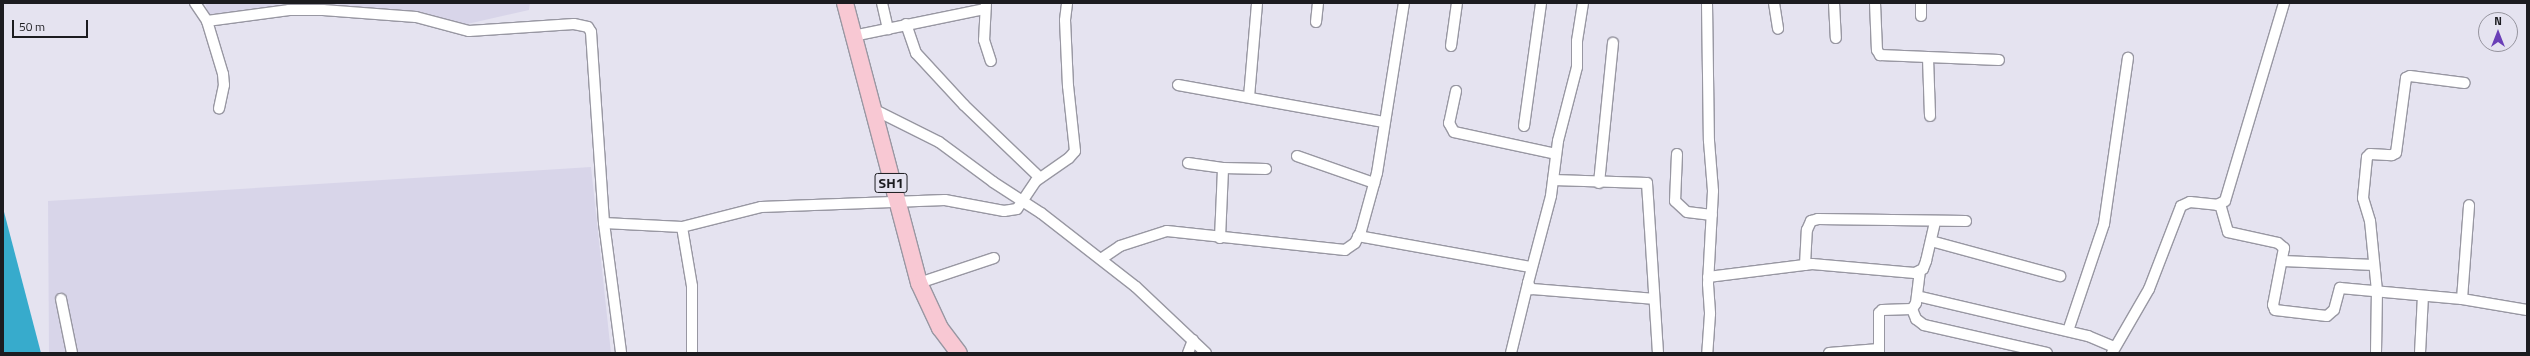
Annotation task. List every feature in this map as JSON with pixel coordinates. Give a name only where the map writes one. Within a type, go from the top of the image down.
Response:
[{"type":"main road","name":"SH1","points":[[845,3],[871,108],[919,283],[940,328],[959,353]]},
{"type":"street","points":[[195,3],[207,21],[223,74],[224,85],[219,108]]},
{"type":"street","points":[[882,3],[888,29]]},
{"type":"street","points":[[604,222],[682,227],[761,207],[897,204],[945,200],[1012,211],[1040,178],[1069,158],[1075,151],[1068,86],[1065,20],[1067,3]]},
{"type":"street","points":[[1249,97],[1257,3]]},
{"type":"street","points":[[1316,22],[1318,3]]},
{"type":"street","points":[[1101,259],[1120,246],[1156,233],[1177,231],[1220,238],[1345,250],[1355,243],[1374,183],[1404,3]]},
{"type":"street","points":[[1451,46],[1458,3]]},
{"type":"street","points":[[1524,126],[1541,3]]},
{"type":"street","points":[[1511,353],[1528,283],[1530,267],[1553,180],[1556,154],[1576,67],[1576,41],[1582,3]]},
{"type":"street","points":[[1707,3],[1712,215],[1708,277],[1710,314],[1708,353]]},
{"type":"street","points":[[1774,3],[1778,29]]},
{"type":"street","points":[[1834,3],[1836,38]]},
{"type":"street","points":[[1875,3],[1877,50],[1880,55],[1999,60]]},
{"type":"street","points":[[1921,3],[1921,16]]},
{"type":"street","points":[[1917,296],[2088,336],[2113,350],[2149,289],[2181,206],[2190,202],[2220,204],[2225,201],[2284,3]]},
{"type":"street","points":[[853,36],[986,6],[984,40],[991,61]]},
{"type":"street","points":[[207,21],[289,10],[323,10],[416,17],[469,31],[574,24],[588,27],[591,32],[604,222],[620,353]]},
{"type":"street","points":[[906,24],[916,53],[964,105],[1040,178]]},
{"type":"street","points":[[1599,183],[1613,43]]},
{"type":"street","points":[[1928,58],[1930,116]]},
{"type":"street","points":[[2068,331],[2104,224],[2128,58]]},
{"type":"street","points":[[2376,353],[2377,292],[2370,221],[2363,201],[2367,157],[2370,154],[2392,155],[2396,153],[2406,78],[2410,76],[2465,83]]},
{"type":"street","points":[[1178,85],[1384,122]]},
{"type":"street","points":[[1456,91],[1449,123],[1454,132],[1556,154]]},
{"type":"street","points":[[871,108],[939,142],[1022,201],[1101,259],[1206,353]]},
{"type":"street","points":[[1677,154],[1675,201],[1687,212],[1712,215]]},
{"type":"street","points":[[1297,156],[1374,183]]},
{"type":"street","points":[[1188,163],[1223,168],[1266,169]]},
{"type":"street","points":[[1220,238],[1223,168]]},
{"type":"street","points":[[1553,180],[1599,183],[1647,183],[1658,353]]},
{"type":"street","points":[[2220,204],[2228,232],[2278,243],[2284,248],[2283,261],[2273,305],[2275,310],[2327,316],[2334,310],[2340,288],[2462,299],[2527,310]]},
{"type":"street","points":[[2462,299],[2468,205]]},
{"type":"street","points":[[1805,265],[1807,230],[1811,221],[1818,219],[1935,222],[1966,221]]},
{"type":"street","points":[[1935,222],[1926,261],[1920,271],[1917,296],[1912,309],[1916,319],[1924,326],[2004,342],[2047,353]]},
{"type":"street","points":[[682,227],[692,286],[692,353]]},
{"type":"street","points":[[1358,236],[1530,267]]},
{"type":"street","points":[[1931,241],[2060,276]]},
{"type":"street","points":[[919,283],[994,258]]},
{"type":"street","points":[[2283,261],[2374,265]]},
{"type":"street","points":[[1708,277],[1805,265],[1833,265],[1915,273],[1920,271]]},
{"type":"street","points":[[1528,283],[1531,289],[1654,298]]},
{"type":"street","points":[[2420,353],[2423,296]]},
{"type":"street","points":[[61,298],[72,353]]},
{"type":"street","points":[[1829,353],[1879,351],[1879,313],[1882,310],[1912,309]]},
{"type":"street","points":[[1188,353],[1192,340]]},
{"type":"street","points":[[2003,353],[2004,342]]},
{"type":"shaded area","points":[[205,3],[530,3],[529,10],[454,27],[336,9],[209,15]]},
{"type":"shaded area","points":[[591,167],[611,353],[49,353],[48,201]]},
{"type":"water","points":[[3,208],[41,353],[3,353]]}]
